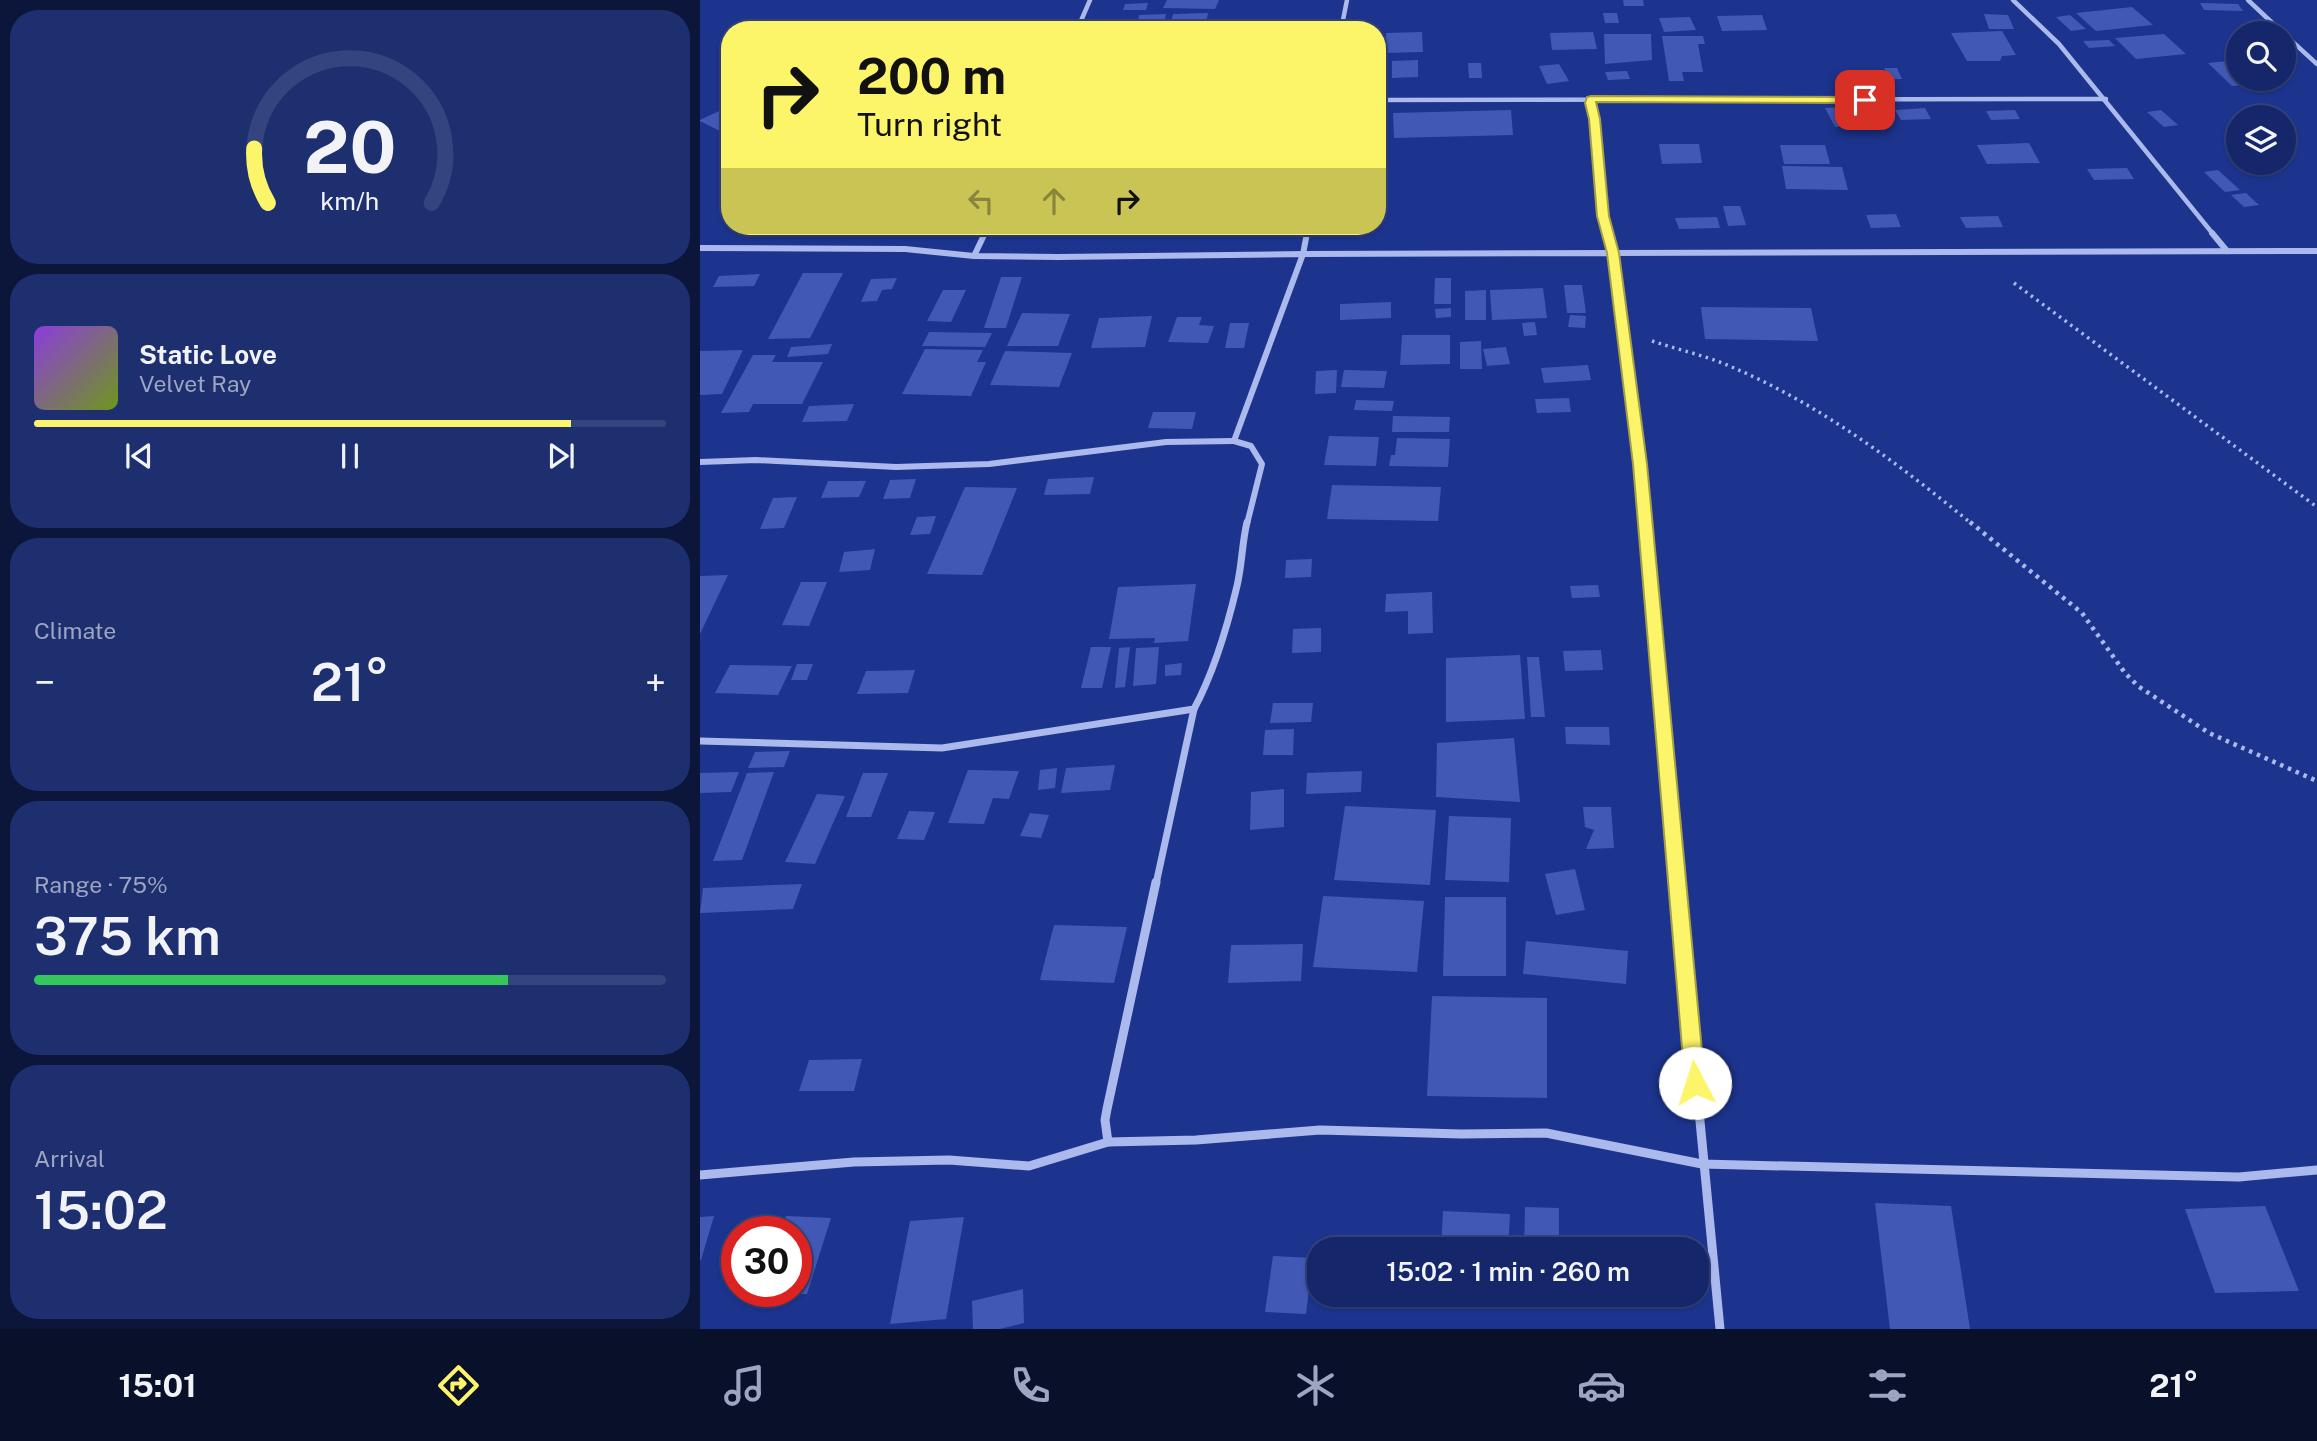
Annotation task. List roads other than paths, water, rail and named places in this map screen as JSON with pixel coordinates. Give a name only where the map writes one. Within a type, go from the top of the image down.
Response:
[{"type":"street","points":[[1081,21],[1090,0]]},
{"type":"street","points":[[1343,21],[1347,0]]},
{"type":"street","points":[[2013,0],[2059,44],[2106,99],[2227,251]]},
{"type":"street","points":[[2248,0],[2271,21]]},
{"type":"street","points":[[2296,44],[2317,64]]},
{"type":"street","points":[[1591,99],[1603,216],[1613,253],[1640,464],[1702,1164],[1720,1329]]},
{"type":"street","points":[[1386,100],[2106,99]]},
{"type":"street","points":[[974,256],[984,235]]},
{"type":"street","points":[[1234,442],[1303,254],[1306,235]]},
{"type":"street","points":[[700,248],[905,249],[974,256],[2317,251]]},
{"type":"street","points":[[700,461],[756,460],[896,467],[989,464],[1166,442],[1234,442],[1251,446],[1262,464],[1242,541],[1238,584],[1211,669],[1194,709],[1107,1109],[1105,1120],[1108,1142]]},
{"type":"street","points":[[700,741],[942,748],[1194,709]]},
{"type":"street","points":[[700,1175],[854,1162],[949,1160],[1030,1166],[1108,1142],[1196,1140],[1320,1129],[1461,1134],[1546,1133],[1702,1164],[2239,1177],[2317,1170]]}]
